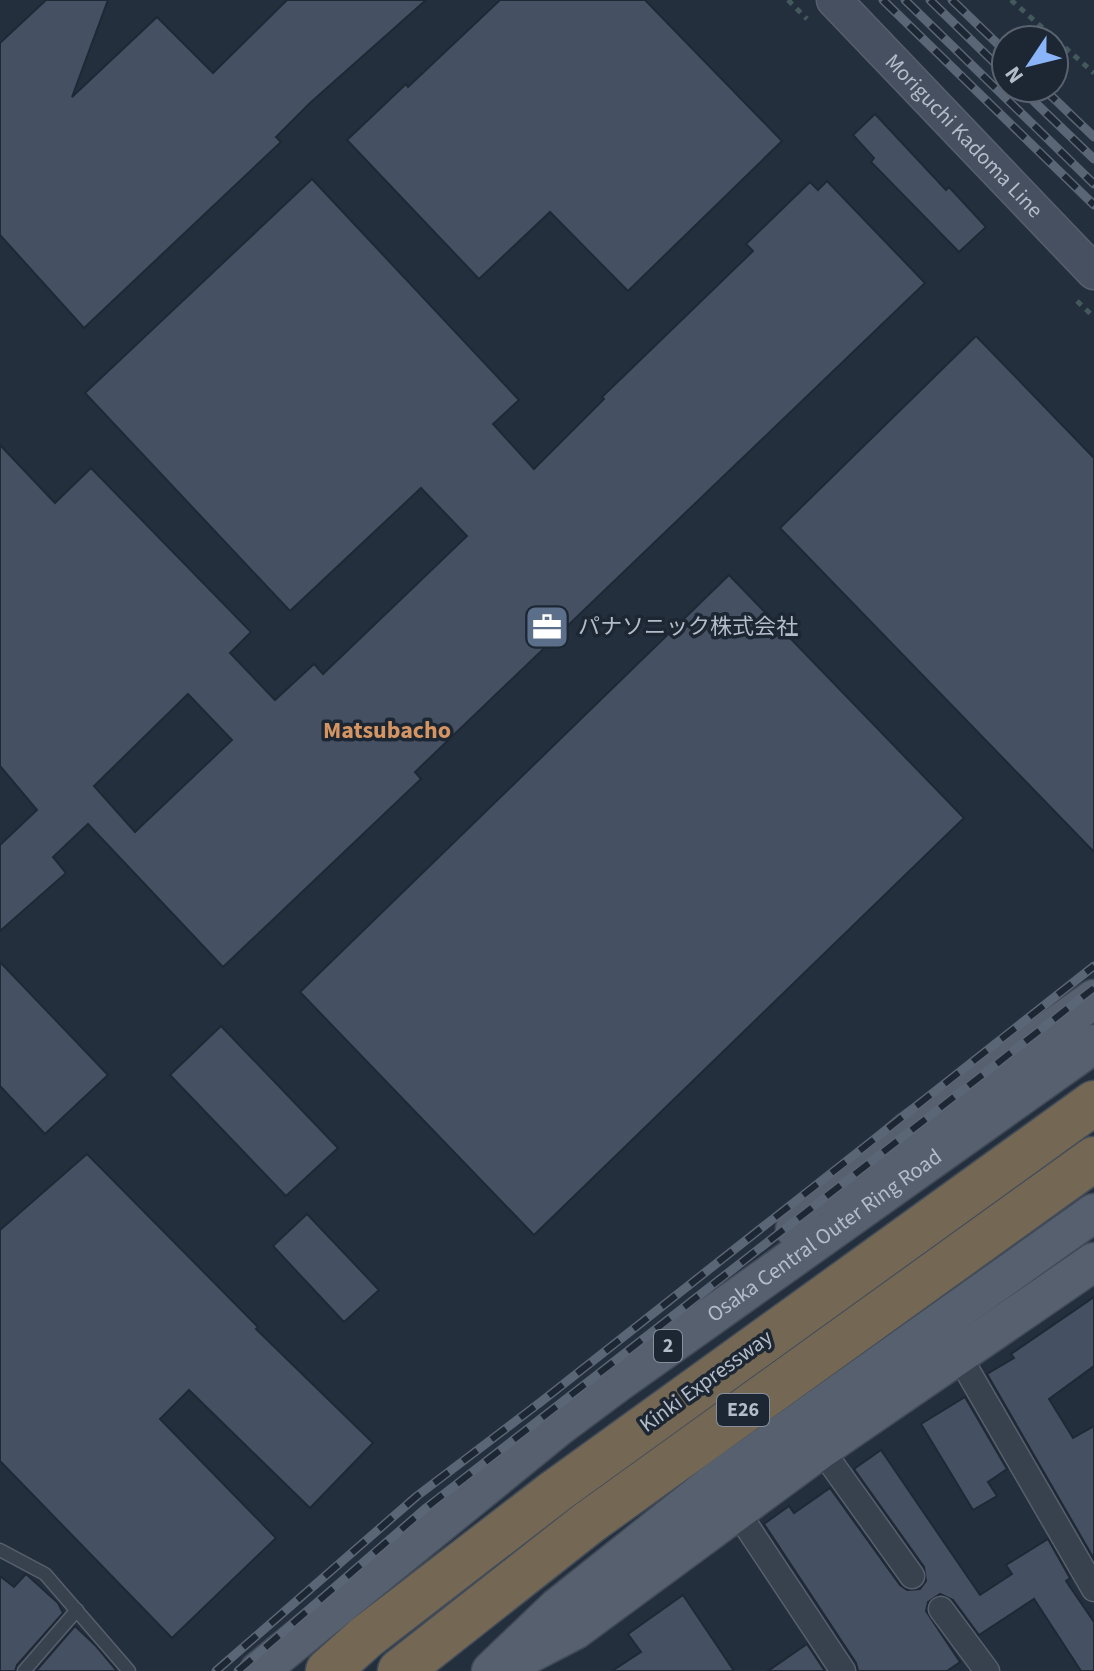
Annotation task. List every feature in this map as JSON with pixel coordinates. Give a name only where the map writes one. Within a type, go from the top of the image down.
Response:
[{"type":"highway","name":"Kinki Expressway","points":[[328,1671],[366,1637],[556,1491],[1094,1103]]},
{"type":"highway","name":"Kinki Expressway","points":[[400,1671],[600,1514],[1094,1159]]},
{"type":"main road","name":"Moriguchi Kadoma Line","points":[[834,0],[1094,272]]},
{"type":"main road","points":[[617,1383],[909,1131],[1094,999]]},
{"type":"main road","name":"Osaka Central Outer Ring Road","points":[[259,1671],[521,1457],[617,1383],[1094,1044]]},
{"type":"main road","points":[[494,1671],[558,1607],[715,1482],[1094,1213]]},
{"type":"main road","points":[[494,1671],[575,1630],[821,1449],[1094,1262]]},
{"type":"street","points":[[959,1356],[1094,1589]]},
{"type":"street","points":[[821,1449],[912,1576]]},
{"type":"street","points":[[736,1510],[843,1671]]},
{"type":"street","points":[[941,1609],[987,1671]]},
{"type":"lane","points":[[0,1550],[45,1574],[129,1671]]},
{"type":"lane","points":[[24,1671],[77,1610]]},
{"type":"path","points":[[1011,0],[1094,73]]},
{"type":"building","points":[[46,0],[108,0],[72,97],[157,17],[213,73],[287,0],[426,0],[310,103],[276,137],[281,142],[84,328],[0,235],[0,43]]},
{"type":"building","points":[[500,0],[645,0],[782,141],[628,291],[550,212],[479,279],[347,140]]},
{"type":"building","points":[[875,114],[946,190],[949,187],[986,227],[959,252],[871,162],[874,158],[853,135]]},
{"type":"building","points":[[312,179],[519,400],[493,424],[534,469],[604,399],[602,397],[753,251],[746,244],[810,182],[818,190],[827,181],[925,283],[415,772],[421,779],[223,967],[88,824],[53,857],[66,873],[0,931],[0,845],[37,810],[0,766],[0,445],[55,503],[91,468],[251,632],[230,653],[275,700],[314,664],[323,674],[467,536],[421,488],[290,611],[85,393]],"holes":[[[188,694],[232,740],[135,832],[94,786]]]},
{"type":"building","points":[[976,336],[1094,458],[1094,852],[780,528]]},
{"type":"building","points":[[729,575],[964,818],[534,1235],[300,992]]},
{"type":"building","points":[[0,962],[108,1075],[45,1134],[0,1086]]},
{"type":"building","points":[[221,1026],[338,1148],[286,1196],[170,1075]]},
{"type":"building","points":[[87,1154],[258,1327],[256,1329],[373,1443],[310,1508],[189,1390],[160,1419],[276,1538],[172,1638],[0,1461],[0,1230]]},
{"type":"building","points":[[307,1214],[379,1290],[344,1322],[273,1246]]},
{"type":"building","points":[[1094,1297],[1094,1366],[1049,1399],[1073,1438],[1094,1426],[1094,1559],[987,1374],[1014,1358],[1011,1354]]},
{"type":"building","points":[[965,1397],[1007,1469],[988,1482],[997,1496],[973,1510],[921,1424]]},
{"type":"building","points":[[881,1450],[980,1595],[1012,1574],[1006,1565],[1048,1539],[1070,1578],[1066,1581],[1094,1622],[1094,1671],[1081,1671],[1034,1599],[979,1635],[953,1600],[940,1594],[928,1602],[926,1611],[960,1662],[947,1671],[858,1671],[856,1663],[764,1524],[789,1506],[794,1513],[830,1488],[900,1585],[907,1590],[920,1589],[926,1581],[924,1567],[854,1469]]},
{"type":"building","points":[[26,1574],[58,1603],[63,1613],[15,1671],[0,1671],[0,1576],[14,1587]]},
{"type":"building","points":[[683,1595],[734,1671],[612,1671],[641,1652],[628,1634]]},
{"type":"building","points":[[75,1626],[96,1646],[117,1671],[36,1671]]},
{"type":"building","points":[[807,1644],[825,1671],[768,1671]]},
{"type":"railway","points":[[883,0],[1094,205]]},
{"type":"railway","points":[[905,0],[1094,184]]},
{"type":"railway","points":[[930,0],[990,58]]},
{"type":"railway","points":[[952,0],[990,37]]},
{"type":"railway","points":[[1037,104],[1094,159]]},
{"type":"railway","points":[[1060,104],[1094,137]]},
{"type":"railway","points":[[216,1671],[417,1496],[1094,966]]},
{"type":"railway","points":[[238,1671],[426,1508],[1094,988]]},
{"type":"place","name":"パナソニック株式会社","points":[[547,627]]},
{"type":"district","name":"Matsubacho","points":[[387,730]]}]
